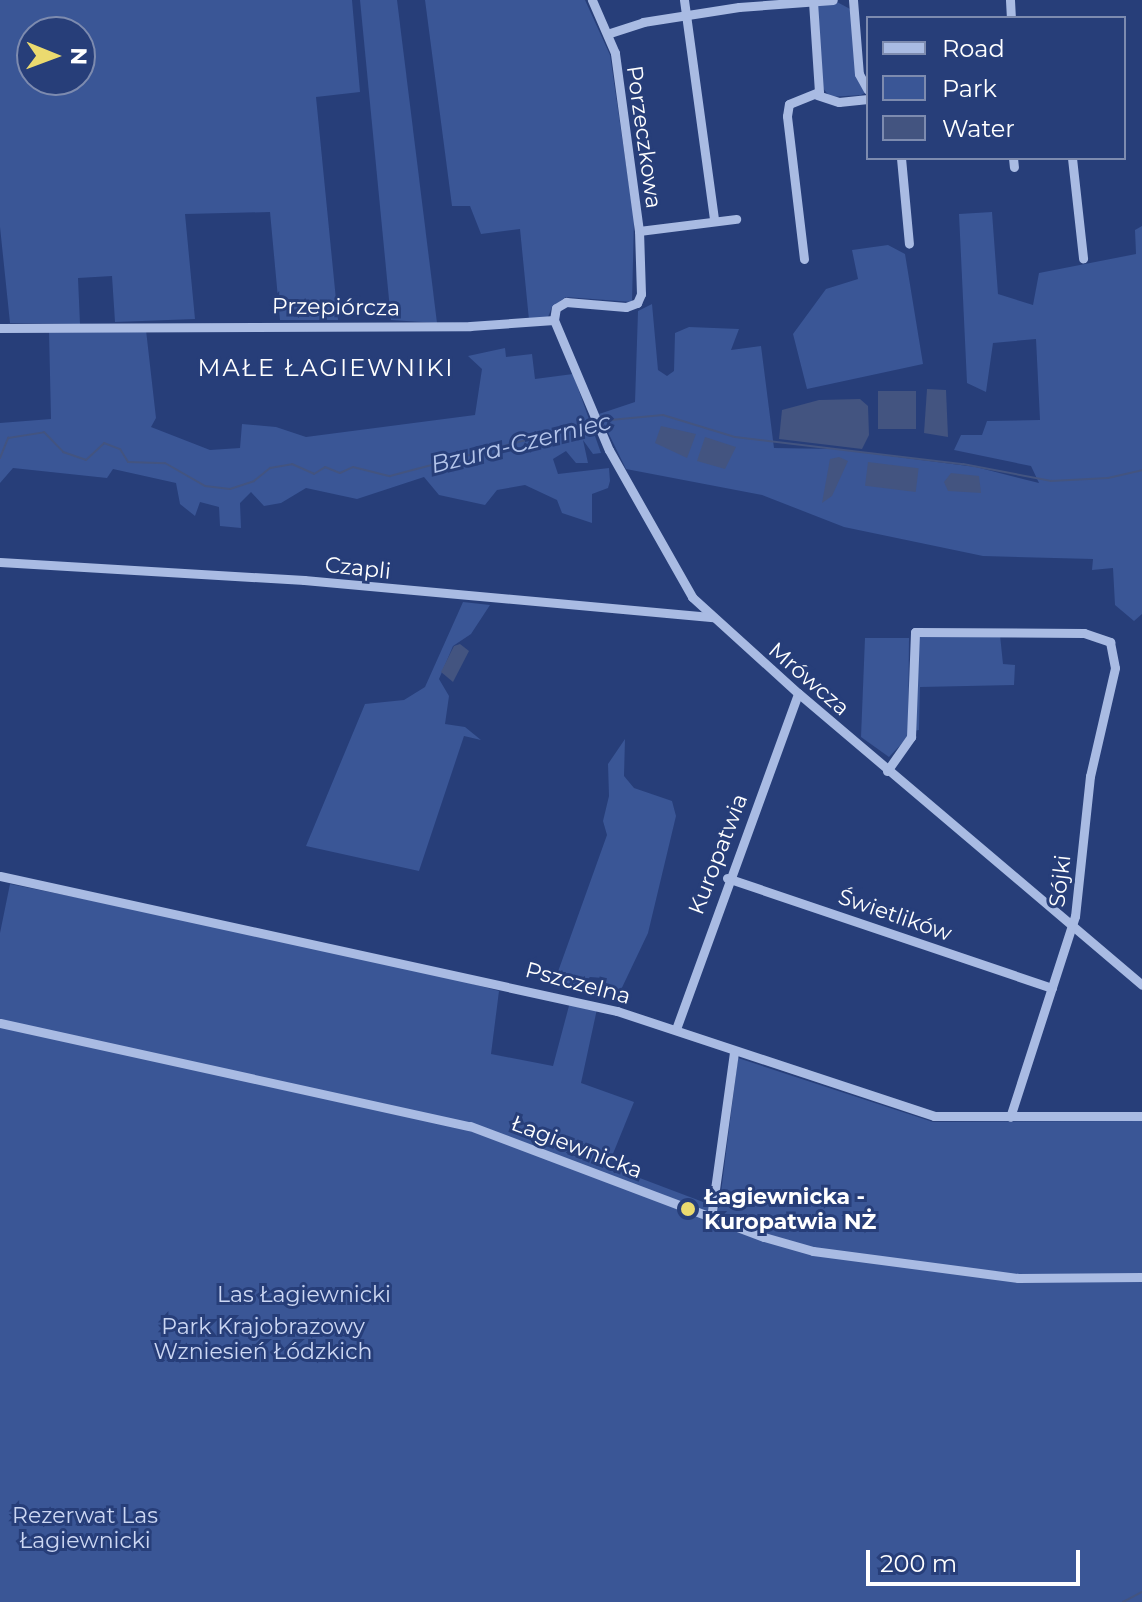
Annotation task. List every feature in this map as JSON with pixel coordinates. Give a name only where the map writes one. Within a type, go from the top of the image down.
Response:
[{"type":"street","name":"Porzeczkowa","points":[[554,320],[556,308],[571,300],[633,306],[640,300],[639,231],[610,33],[592,0]]},
{"type":"street","points":[[684,0],[689,17],[714,220]]},
{"type":"street","points":[[610,33],[781,2],[833,0]]},
{"type":"street","points":[[853,0],[859,74],[866,86]]},
{"type":"street","points":[[813,2],[817,95]]},
{"type":"street","points":[[804,259],[788,108],[817,95],[839,102],[866,99]]},
{"type":"street","points":[[901,160],[909,244]]},
{"type":"street","points":[[1072,160],[1083,258]]},
{"type":"street","points":[[639,231],[736,219]]},
{"type":"street","name":"Przepiórcza","points":[[0,328],[470,326],[554,320]]},
{"type":"street","name":"Mrówcza","points":[[554,320],[600,431],[692,597],[887,771],[1142,985]]},
{"type":"street","name":"Czapli","points":[[0,562],[304,580],[713,617]]},
{"type":"street","points":[[684,614],[692,597]]},
{"type":"street","name":"Sójki","points":[[887,771],[911,737],[915,632],[1084,633],[1110,642],[1115,668],[1092,764],[1072,925],[1010,1117]]},
{"type":"street","name":"Kuropatwia","points":[[676,1029],[727,878],[798,693]]},
{"type":"street","name":"Pszczelna","points":[[0,876],[459,973],[676,1029],[734,1052],[934,1116],[1142,1116]]},
{"type":"street","name":"Świetlików","points":[[727,878],[1052,988]]},
{"type":"street","name":"Łagiewnicka","points":[[0,1023],[470,1126],[796,1247],[1018,1278],[1142,1277]]},
{"type":"street","points":[[711,1218],[734,1052]]},
{"type":"green space","points":[[0,0],[352,0],[360,92],[316,97],[338,320],[280,320],[270,212],[185,214],[195,319],[115,322],[112,276],[78,278],[80,324],[10,323],[0,227]]},
{"type":"green space","points":[[360,0],[397,0],[437,323],[391,320]]},
{"type":"green space","points":[[425,0],[585,0],[610,55],[634,219],[632,302],[566,297],[552,307],[548,317],[529,320],[520,229],[481,234],[470,206],[452,206]]},
{"type":"green space","points":[[837,2],[852,10],[858,80],[866,92],[830,97],[822,87],[817,6]]},
{"type":"green space","points":[[992,212],[998,294],[1033,305],[1039,273],[1136,254],[1135,230],[1142,226],[1142,614],[1134,621],[1115,605],[1113,568],[1092,570],[1093,559],[983,556],[844,527],[762,495],[626,469],[599,414],[635,402],[638,311],[652,304],[658,370],[667,376],[674,371],[675,333],[689,327],[739,329],[731,350],[761,346],[774,448],[835,449],[976,467],[1039,483],[1031,466],[954,450],[961,435],[982,435],[987,421],[1040,420],[1036,339],[993,343],[986,392],[967,383],[959,214]]},
{"type":"green space","points":[[888,245],[905,254],[923,364],[807,389],[793,334],[826,289],[858,279],[852,250]]},
{"type":"green space","points":[[146,330],[156,418],[151,427],[210,450],[240,448],[242,424],[276,427],[306,437],[475,415],[482,369],[468,356],[505,348],[506,357],[532,354],[535,379],[573,374],[601,453],[593,454],[583,440],[588,463],[576,463],[566,451],[553,459],[558,474],[609,468],[608,488],[592,494],[592,523],[562,513],[557,500],[525,485],[497,490],[485,505],[439,495],[424,477],[357,499],[306,488],[281,503],[264,506],[251,492],[240,503],[241,528],[220,526],[219,507],[200,502],[195,516],[180,504],[176,483],[113,469],[107,478],[13,468],[0,483],[0,423],[51,419],[49,331]]},
{"type":"green space","points":[[463,602],[490,605],[471,634],[453,646],[439,679],[449,696],[445,724],[465,727],[481,740],[464,736],[419,871],[306,846],[365,704],[404,700],[425,687]]},
{"type":"green space","points":[[919,634],[1000,635],[1003,664],[1015,665],[1014,685],[920,687],[919,730],[913,731]]},
{"type":"green space","points":[[865,638],[909,638],[908,737],[889,757],[861,737]]},
{"type":"green space","points":[[625,739],[624,776],[634,788],[672,801],[676,816],[648,933],[618,996],[603,992],[603,978],[590,977],[577,988],[555,980],[607,835],[603,821],[609,796],[608,764]]},
{"type":"green space","name":"Las Łagiewnicki","points":[[10,884],[375,958],[499,991],[491,1054],[553,1066],[570,1002],[597,1009],[581,1083],[634,1102],[608,1166],[719,1208],[738,1058],[933,1122],[1142,1121],[1142,1602],[0,1602],[0,933]]},
{"type":"water","points":[[927,389],[946,390],[948,437],[924,433]]},
{"type":"water","points":[[878,391],[916,391],[916,429],[878,429]]},
{"type":"water","points":[[860,399],[868,406],[869,435],[862,449],[779,439],[782,410],[819,400]]},
{"type":"water","points":[[661,426],[696,434],[687,458],[655,443]]},
{"type":"water","points":[[705,437],[736,447],[725,469],[697,461]]},
{"type":"water","points":[[839,457],[848,461],[832,496],[822,503],[830,459]]},
{"type":"water","points":[[868,462],[919,468],[916,492],[865,486]]},
{"type":"water","points":[[951,473],[979,476],[981,493],[948,491],[944,482]]},
{"type":"water","points":[[460,644],[469,651],[453,682],[441,672],[454,646]]},
{"type":"waterway","name":"Bzura-Czerniec","points":[[600,421],[663,415],[735,437],[963,464],[1051,481],[1108,478],[1142,470]]},
{"type":"waterway","name":"Bzura-Czerniec","points":[[0,458],[8,438],[44,432],[63,452],[86,460],[104,443],[120,449],[128,462],[165,463],[205,486],[230,489],[254,481],[270,468],[292,464],[314,474],[325,467],[340,473],[353,467],[390,476],[594,422]]},
{"type":"waterway","points":[[1123,1602],[1142,1592]]},
{"type":"place","name":"Łagiewnicka - Kuropatwia NŻ","points":[[688,1209]]},
{"type":"district","name":"MAŁE ŁAGIEWNIKI","points":[[326,368]]},
{"type":"park label","name":"Park Krajobrazowy Wzniesień Łódzkich","points":[[263,1338]]},
{"type":"park label","name":"Rezerwat Las Łagiewnicki","points":[[85,1528]]}]
